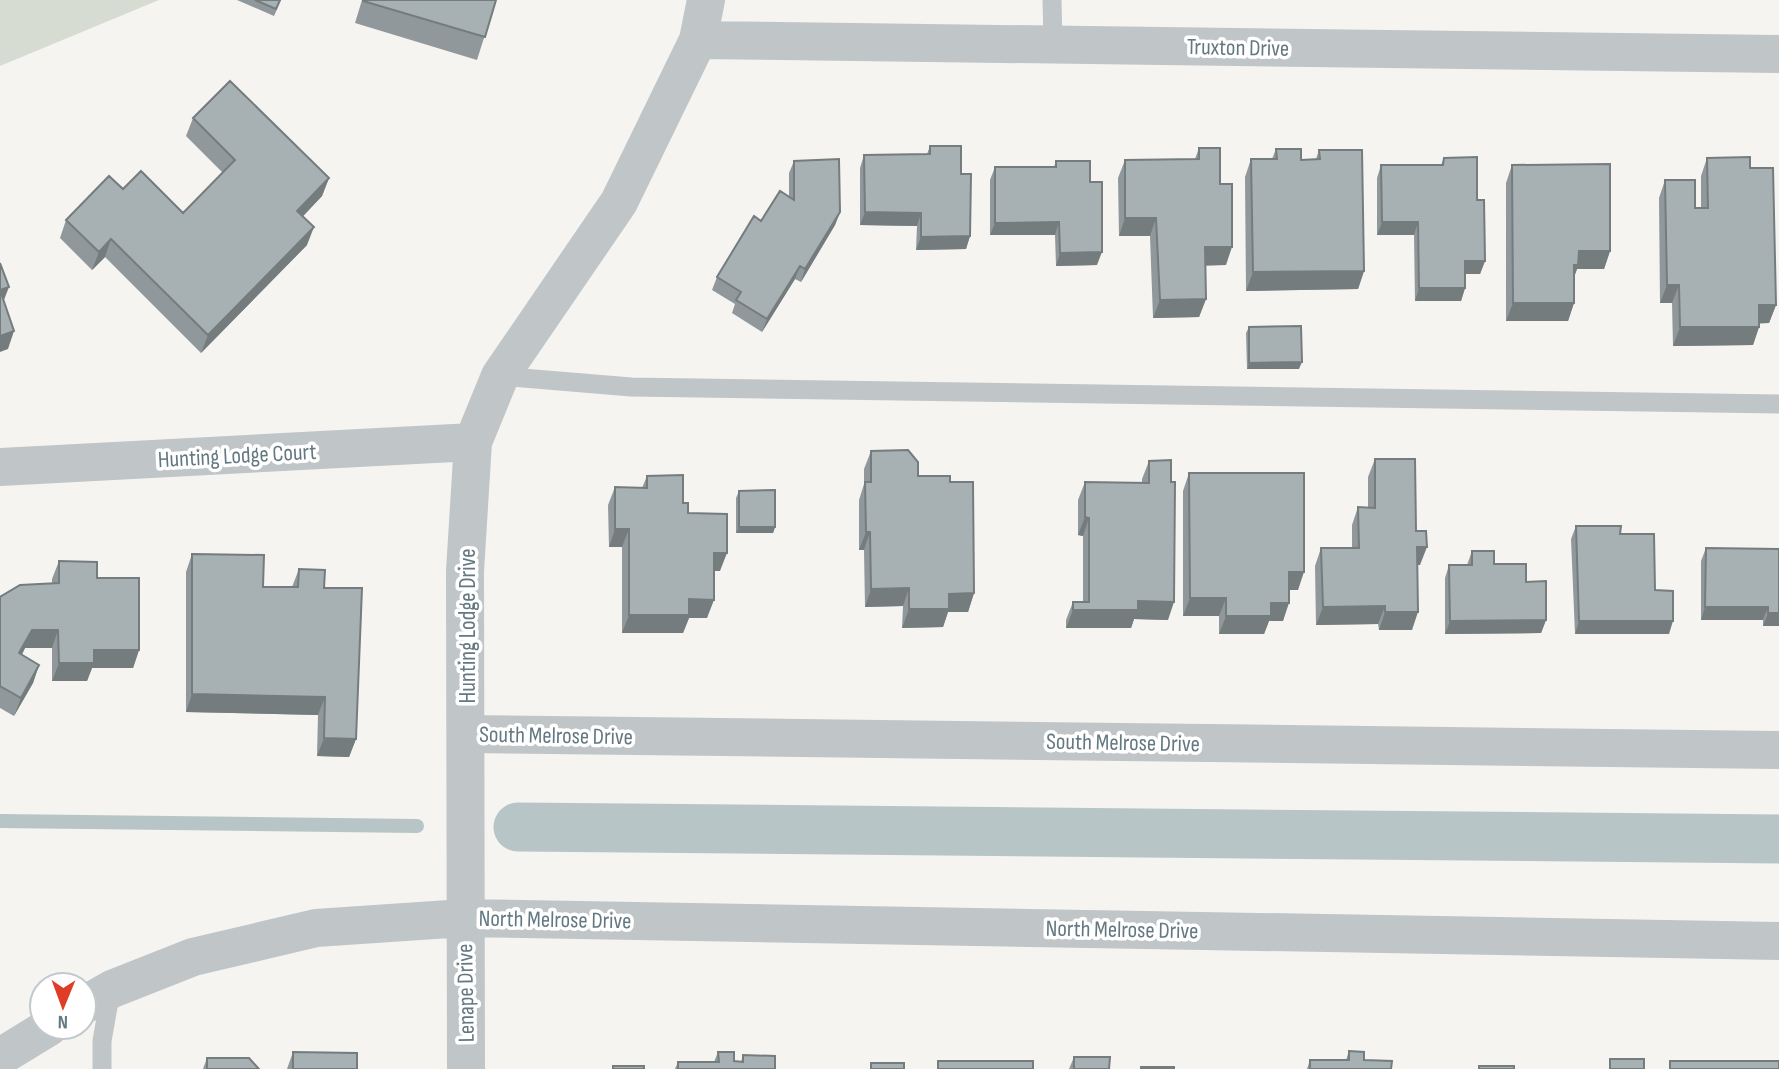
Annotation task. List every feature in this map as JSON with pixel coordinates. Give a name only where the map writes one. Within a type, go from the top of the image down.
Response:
[{"type":"street","name":"Hunting Lodge Drive","points":[[464,918],[467,734],[465,571],[473,442],[500,376],[619,202],[698,40],[706,0]]},
{"type":"street","name":"Truxton Drive","points":[[698,40],[1779,54]]},
{"type":"street","name":"Hunting Lodge Court","points":[[0,467],[473,442]]},
{"type":"street","name":"South Melrose Drive","points":[[467,734],[1779,750]]},
{"type":"street","name":"North Melrose Drive","points":[[464,918],[1779,941]]},
{"type":"street","points":[[98,997],[192,957],[316,928],[464,918]]},
{"type":"street","name":"Lenape Drive","points":[[464,918],[466,1069]]},
{"type":"street","points":[[0,1056],[28,1039]]},
{"type":"lane","points":[[1052,0],[1053,45]]},
{"type":"lane","points":[[500,376],[645,388],[1779,404]]},
{"type":"lane","points":[[98,997],[102,1069]]},
{"type":"shaded area","points":[[0,0],[159,0],[0,66]]},
{"type":"building","points":[[255,0],[280,0],[276,9]]},
{"type":"building","points":[[363,0],[496,0],[485,37]]},
{"type":"building","points":[[230,81],[329,178],[297,211],[314,227],[208,335],[111,239],[99,252],[66,220],[109,176],[123,189],[141,171],[183,213],[235,160],[193,118]]},
{"type":"building","points":[[930,146],[961,146],[961,174],[971,174],[970,236],[921,237],[921,213],[865,212],[864,155],[930,154]]},
{"type":"building","points":[[1199,148],[1220,148],[1220,184],[1232,184],[1232,247],[1205,247],[1206,299],[1160,300],[1156,218],[1125,218],[1125,160],[1199,159]]},
{"type":"building","points":[[1276,149],[1301,149],[1301,160],[1320,159],[1319,150],[1362,150],[1364,271],[1253,272],[1251,159],[1277,159]]},
{"type":"building","points":[[1477,157],[1477,200],[1484,200],[1485,261],[1465,261],[1465,288],[1419,288],[1418,222],[1382,222],[1381,165],[1443,165],[1444,158]]},
{"type":"building","points":[[1750,157],[1750,168],[1773,168],[1776,305],[1759,305],[1759,327],[1680,327],[1679,285],[1667,285],[1665,180],[1695,180],[1695,208],[1708,208],[1707,158]]},
{"type":"building","points":[[839,159],[840,212],[805,269],[800,266],[767,319],[736,300],[741,292],[717,277],[754,216],[761,221],[780,191],[794,200],[794,161]]},
{"type":"building","points":[[1056,161],[1090,161],[1090,182],[1102,182],[1102,252],[1060,253],[1059,222],[995,223],[995,167],[1056,167]]},
{"type":"building","points":[[1610,164],[1610,251],[1579,251],[1578,265],[1574,265],[1574,303],[1513,303],[1512,165]]},
{"type":"building","points":[[0,263],[9,287],[0,290]]},
{"type":"building","points":[[0,290],[14,331],[0,336]]},
{"type":"building","points":[[1301,326],[1302,362],[1249,363],[1249,327]]},
{"type":"building","points":[[908,450],[918,462],[918,476],[950,476],[950,482],[973,482],[974,593],[949,594],[949,609],[909,609],[909,588],[871,589],[870,532],[866,532],[865,482],[871,482],[871,451]]},
{"type":"building","points":[[1375,459],[1415,459],[1416,531],[1426,531],[1427,547],[1417,547],[1418,612],[1385,612],[1385,606],[1323,607],[1321,548],[1359,548],[1358,507],[1375,508]]},
{"type":"building","points":[[1171,460],[1171,482],[1175,482],[1174,602],[1138,601],[1138,610],[1073,610],[1073,602],[1089,602],[1089,518],[1085,517],[1085,482],[1149,483],[1149,461]]},
{"type":"building","points":[[1189,473],[1304,473],[1304,572],[1289,572],[1289,603],[1271,603],[1271,616],[1226,616],[1226,598],[1190,598]]},
{"type":"building","points":[[683,475],[683,503],[688,503],[688,513],[727,514],[727,553],[714,553],[714,600],[689,599],[689,615],[629,615],[629,529],[615,529],[615,487],[647,488],[647,476]]},
{"type":"building","points":[[775,490],[775,527],[739,527],[739,491]]},
{"type":"building","points":[[1576,526],[1621,526],[1620,534],[1654,534],[1655,590],[1673,591],[1673,621],[1579,621]]},
{"type":"building","points":[[1706,548],[1779,549],[1779,613],[1768,613],[1768,607],[1705,607]]},
{"type":"building","points":[[1472,551],[1494,551],[1494,564],[1526,564],[1526,582],[1546,581],[1546,620],[1450,621],[1449,565],[1472,565]]},
{"type":"building","points":[[192,554],[264,555],[263,587],[298,587],[299,569],[325,570],[324,588],[362,588],[356,739],[324,738],[325,697],[192,694]]},
{"type":"building","points":[[59,561],[97,562],[97,578],[139,578],[139,650],[94,650],[94,663],[59,663],[58,630],[32,630],[19,653],[39,665],[21,698],[0,686],[0,597],[20,585],[59,583]]},
{"type":"building","points":[[1349,1051],[1364,1052],[1364,1060],[1392,1061],[1391,1069],[1310,1069],[1310,1060],[1349,1060]]},
{"type":"building","points":[[293,1052],[357,1053],[357,1069],[293,1069]]},
{"type":"building","points":[[718,1052],[734,1052],[734,1061],[743,1062],[743,1055],[775,1056],[775,1069],[678,1069],[678,1062],[719,1062]]},
{"type":"building","points":[[1074,1057],[1110,1057],[1109,1069],[1074,1069]]},
{"type":"building","points":[[207,1058],[249,1058],[259,1069],[207,1069]]},
{"type":"building","points":[[1610,1059],[1644,1059],[1644,1069],[1610,1069]]},
{"type":"building","points":[[938,1061],[1033,1061],[1033,1069],[938,1069]]},
{"type":"building","points":[[1670,1061],[1779,1061],[1779,1069],[1670,1069]]},
{"type":"building","points":[[871,1063],[904,1063],[904,1069],[871,1069]]},
{"type":"building","points":[[613,1066],[644,1066],[644,1069],[613,1069]]},
{"type":"building","points":[[1479,1066],[1514,1066],[1514,1069],[1479,1069]]},
{"type":"building","points":[[1174,1067],[1174,1069],[1141,1069]]},
{"type":"waterway","points":[[0,821],[417,826]]},
{"type":"waterway","points":[[518,827],[1779,839]]}]
